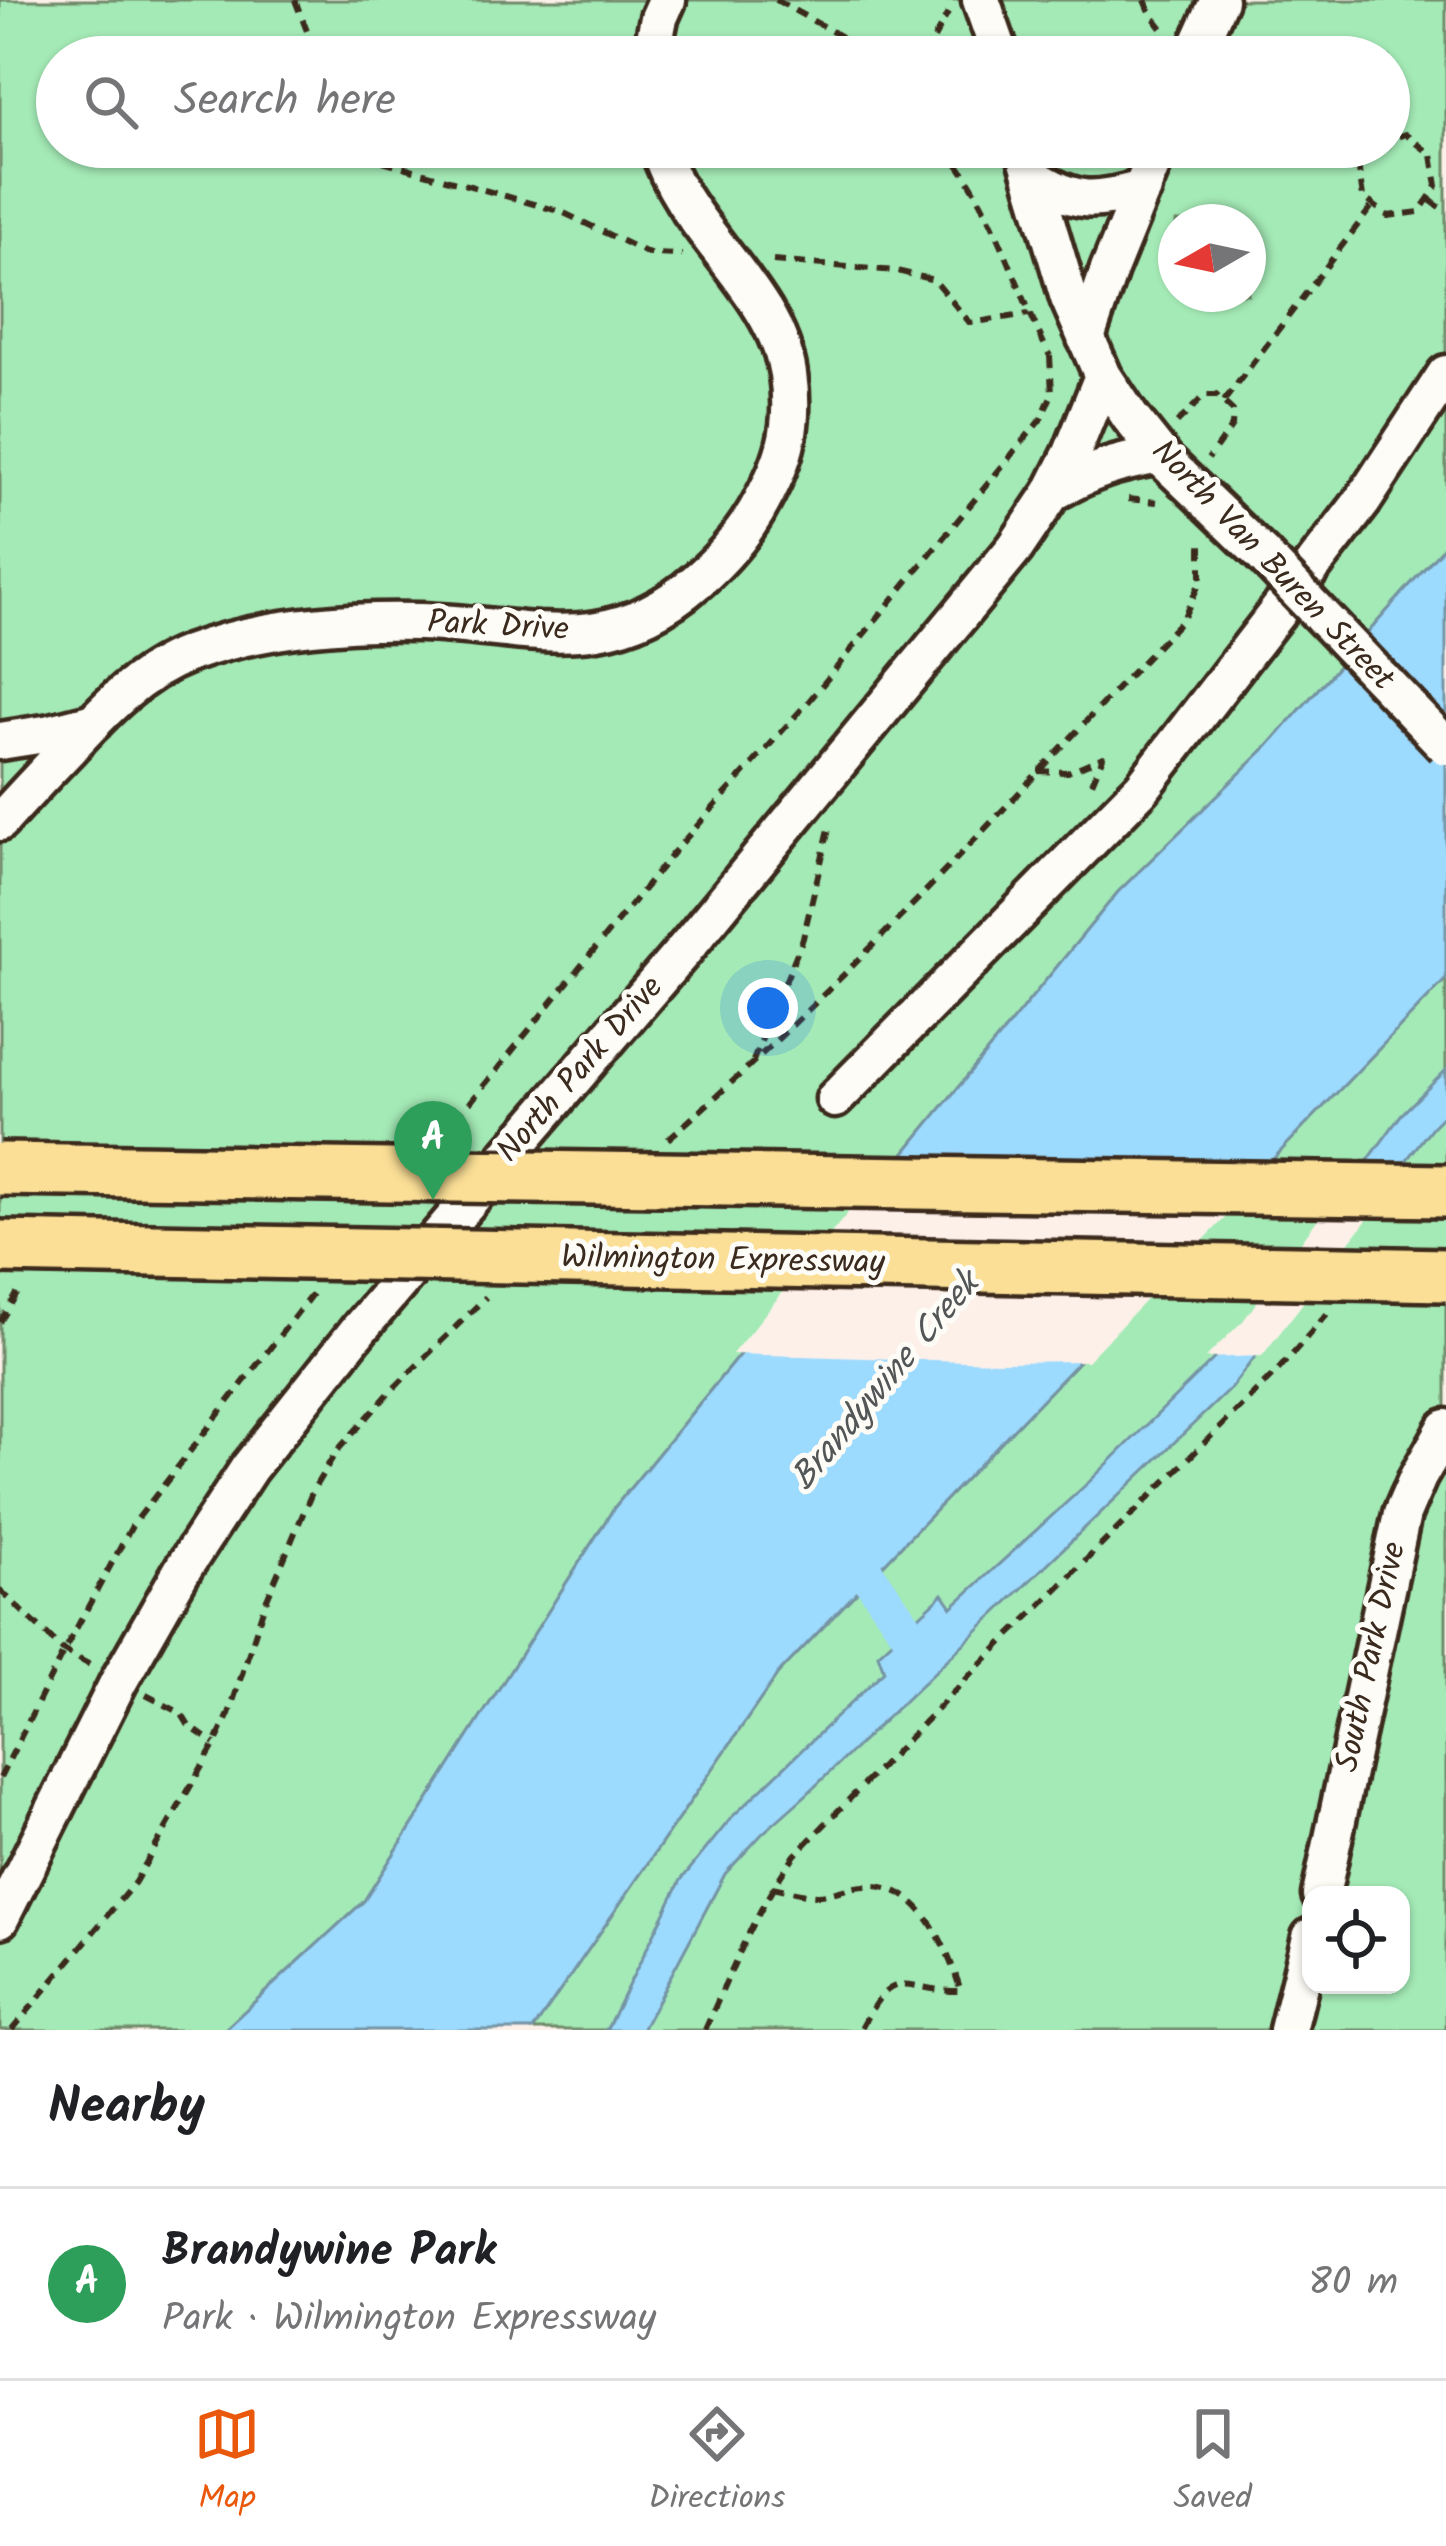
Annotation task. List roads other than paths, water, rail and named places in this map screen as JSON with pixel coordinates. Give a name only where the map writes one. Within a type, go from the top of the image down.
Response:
[{"type":"highway","points":[[0,1169],[1446,1191]]},
{"type":"highway","name":"Wilmington Expressway","points":[[0,1246],[1446,1274]]},
{"type":"street","points":[[655,36],[667,0]]},
{"type":"street","points":[[981,0],[994,36]]},
{"type":"street","points":[[1203,36],[1219,0]]},
{"type":"street","name":"Park Drive","points":[[0,822],[119,695],[185,655],[229,641],[317,625],[366,622],[424,622],[536,633],[598,632],[662,607],[722,560],[773,482],[789,439],[788,369],[777,337],[686,202],[669,168]]},
{"type":"street","name":"North Van Buren Street","points":[[1031,168],[1063,281],[1103,376],[1130,418],[1166,442],[1262,554],[1446,746]]},
{"type":"street","name":"North Van Buren Street","points":[[1035,168],[1062,194],[1083,199],[1143,189]]},
{"type":"street","points":[[1086,338],[1151,168]]},
{"type":"street","points":[[835,1099],[1142,788],[1362,502],[1446,374]]},
{"type":"street","name":"North Park Drive","points":[[0,1919],[119,1681],[184,1567],[249,1468],[360,1328],[684,950],[1016,548],[1052,493],[1103,376]]},
{"type":"street","points":[[1052,493],[1088,472],[1166,442]]},
{"type":"street","points":[[0,741],[94,722]]},
{"type":"street","name":"South Park Drive","points":[[1323,1886],[1402,1514],[1446,1428]]},
{"type":"street","points":[[1288,2030],[1302,1973]]},
{"type":"water","name":"Brandywine Creek","points":[[1446,544],[1446,979],[778,1674],[533,2030],[224,2030],[364,1901],[614,1508],[1118,892],[1268,746]]},
{"type":"water","points":[[1446,1070],[1446,1113],[1231,1388],[725,1874],[642,2030],[606,2030],[681,1880],[732,1817],[884,1671],[878,1654],[943,1594],[952,1607],[1090,1481],[1248,1325],[1401,1115]]},
{"type":"waterway","points":[[841,1537],[922,1652]]},
{"type":"place","name":"Brandywine Park","points":[[433,1200]]}]
